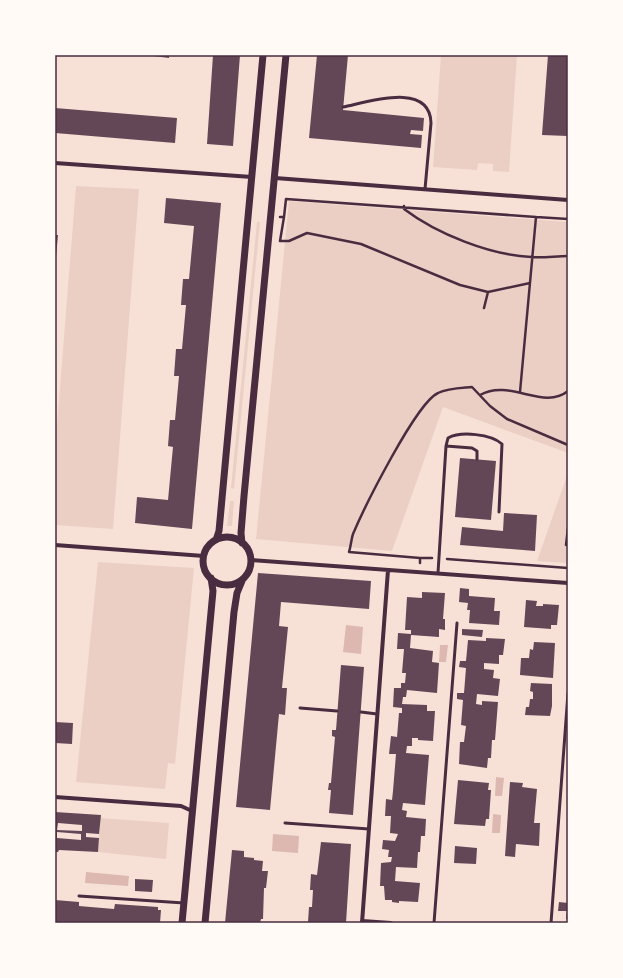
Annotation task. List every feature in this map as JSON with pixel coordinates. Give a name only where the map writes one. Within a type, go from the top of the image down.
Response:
[{"type":"street","points":[[242,580],[234,584],[226,585],[218,583],[211,578],[204,568],[204,556],[209,546],[216,540],[219,531],[263,55]]},
{"type":"street","points":[[242,543],[241,533],[244,496],[286,55]]},
{"type":"street","points":[[55,163],[252,178]]},
{"type":"street","points":[[275,178],[568,200]]},
{"type":"street","points":[[205,923],[234,612],[237,593],[242,580],[249,571],[251,560],[249,551],[242,543],[230,538],[216,540]]},
{"type":"street","points":[[55,545],[204,556]]},
{"type":"street","points":[[251,560],[568,583]]},
{"type":"street","points":[[388,570],[362,922],[391,923]]},
{"type":"street","points":[[182,923],[213,591],[211,578]]},
{"type":"street","points":[[55,797],[174,806],[192,811]]},
{"type":"lane","points":[[343,106],[400,96],[415,99],[424,103],[431,114],[425,189]]},
{"type":"lane","points":[[438,573],[446,446],[448,438],[456,434],[492,436],[502,444],[499,512]]},
{"type":"lane","points":[[446,446],[472,448],[477,451],[477,459]]},
{"type":"lane","points":[[434,923],[457,623]]},
{"type":"lane","points":[[550,923],[568,693]]},
{"type":"lane","points":[[300,708],[337,710]]},
{"type":"lane","points":[[361,712],[377,714]]},
{"type":"lane","points":[[285,824],[369,829]]},
{"type":"lane","points":[[79,896],[184,903]]},
{"type":"path","points":[[530,283],[488,292],[460,285],[361,244],[307,233],[289,241],[280,241],[286,199],[404,206],[568,219]]},
{"type":"path","points":[[404,206],[404,209],[411,214],[436,228],[494,252],[532,258],[568,256]]},
{"type":"path","points":[[271,216],[284,217]]},
{"type":"path","points":[[520,392],[536,217]]},
{"type":"path","points":[[484,308],[488,292]]},
{"type":"path","points":[[568,445],[507,419],[490,406],[472,387],[438,393],[418,414],[366,506],[353,536],[349,552],[568,568]]},
{"type":"path","points":[[480,395],[490,389],[505,389],[548,399],[563,395],[568,391]]},
{"type":"path","points":[[563,395],[568,398]]},
{"type":"path","points":[[568,528],[566,545],[568,545]]},
{"type":"path","points":[[420,558],[420,572]]},
{"type":"shaded area","points":[[441,55],[517,55],[509,172],[493,171],[493,164],[478,163],[477,170],[433,167]]},
{"type":"shaded area","points":[[76,186],[139,189],[113,529],[55,525],[55,450]]},
{"type":"shaded area","points":[[289,201],[568,222],[568,453],[443,407],[392,551],[256,539]]},
{"type":"shaded area","points":[[257,222],[260,222],[234,489],[231,488]]},
{"type":"shaded area","points":[[568,473],[568,563],[537,561]]},
{"type":"shaded area","points":[[230,501],[234,501],[232,526],[227,526]]},
{"type":"shaded area","points":[[98,562],[194,568],[175,764],[168,763],[165,789],[76,782]]},
{"type":"shaded area","points":[[346,625],[363,627],[361,654],[343,652]]},
{"type":"shaded area","points":[[440,645],[448,645],[446,662],[439,662]]},
{"type":"shaded area","points":[[496,777],[504,778],[502,796],[495,796]]},
{"type":"shaded area","points":[[493,814],[501,815],[500,833],[492,833]]},
{"type":"shaded area","points":[[100,818],[169,823],[166,859],[98,852]]},
{"type":"shaded area","points":[[273,834],[299,836],[298,853],[272,851]]},
{"type":"shaded area","points":[[86,872],[129,876],[128,886],[85,883]]},
{"type":"building","points":[[146,55],[169,55],[169,58]]},
{"type":"building","points":[[213,55],[240,55],[233,146],[207,144]]},
{"type":"building","points":[[317,55],[348,55],[343,110],[424,118],[423,131],[411,130],[410,134],[422,135],[421,148],[309,138]]},
{"type":"building","points":[[548,55],[568,55],[568,136],[542,135]]},
{"type":"building","points":[[55,108],[177,118],[175,143],[55,133]]},
{"type":"building","points":[[166,198],[221,203],[192,529],[135,523],[137,497],[168,500],[173,447],[168,446],[170,420],[175,420],[179,376],[174,376],[176,349],[182,349],[186,305],[181,305],[183,279],[189,279],[194,226],[164,223]]},
{"type":"building","points":[[55,235],[58,235],[56,257],[55,257]]},
{"type":"building","points":[[460,458],[496,461],[491,520],[455,517]]},
{"type":"building","points":[[504,513],[537,515],[535,551],[460,545],[462,527],[503,531]]},
{"type":"building","points":[[258,573],[371,581],[369,609],[281,602],[279,626],[288,627],[282,688],[287,688],[285,715],[279,714],[270,810],[236,807]]},
{"type":"building","points":[[460,588],[469,589],[469,596],[495,598],[494,611],[500,611],[499,625],[469,623],[470,610],[467,610],[468,603],[459,602]]},
{"type":"building","points":[[422,592],[445,593],[443,619],[445,619],[445,630],[439,629],[439,637],[411,635],[410,648],[433,651],[432,662],[439,663],[437,693],[407,690],[406,697],[403,697],[402,704],[427,705],[427,711],[435,711],[433,741],[412,738],[412,746],[407,746],[406,753],[429,755],[425,805],[403,803],[402,810],[407,811],[406,817],[426,819],[425,836],[421,836],[417,868],[396,867],[395,881],[420,883],[418,902],[399,901],[399,903],[392,902],[392,900],[385,900],[384,886],[380,886],[381,863],[391,862],[392,857],[388,857],[389,850],[382,849],[383,840],[395,841],[398,834],[390,833],[391,816],[385,816],[386,799],[392,800],[396,754],[389,754],[391,736],[397,737],[399,713],[402,713],[402,708],[393,707],[394,688],[401,688],[401,683],[405,683],[406,673],[402,673],[404,649],[397,649],[398,633],[411,634],[411,630],[405,630],[407,597],[422,598]]},
{"type":"building","points":[[526,600],[537,601],[536,606],[543,606],[543,604],[559,605],[557,625],[551,625],[551,629],[524,627]]},
{"type":"building","points":[[462,629],[483,630],[482,637],[462,635]]},
{"type":"building","points":[[486,638],[505,639],[503,655],[499,655],[499,664],[484,663],[484,669],[494,670],[493,678],[500,679],[498,696],[477,694],[476,704],[482,705],[482,701],[498,702],[495,740],[492,740],[491,758],[488,758],[487,768],[459,764],[460,742],[464,742],[466,726],[461,725],[463,700],[457,699],[457,693],[464,693],[466,668],[459,667],[460,661],[466,661],[468,640],[486,641]]},
{"type":"building","points":[[534,642],[555,643],[553,678],[520,675],[521,658],[529,658],[530,649],[533,650]]},
{"type":"building","points":[[341,665],[364,667],[353,815],[329,813],[331,790],[328,790],[329,783],[331,783],[335,737],[332,736],[332,730],[336,730]]},
{"type":"building","points":[[531,683],[552,684],[552,706],[550,716],[525,715],[526,707],[529,707],[530,699],[533,699],[533,692],[530,691]]},
{"type":"building","points":[[55,722],[73,723],[72,744],[55,743]]},
{"type":"building","points":[[458,780],[489,783],[488,790],[491,790],[489,819],[486,819],[485,826],[454,824]]},
{"type":"building","points":[[510,782],[523,783],[522,787],[537,789],[534,823],[540,823],[539,846],[516,844],[515,857],[505,856]]},
{"type":"building","points":[[55,812],[101,815],[99,834],[86,833],[86,837],[99,838],[98,852],[59,850],[58,852],[55,852]],"holes":[[[58,823],[82,825],[82,831],[57,830]],[[57,832],[81,834],[81,840],[57,838]]]},
{"type":"building","points":[[321,842],[351,844],[346,923],[308,922],[309,907],[312,907],[313,890],[310,890],[311,874],[317,875]]},
{"type":"building","points":[[455,846],[477,848],[476,864],[454,863]]},
{"type":"building","points":[[232,850],[244,851],[244,857],[263,861],[262,871],[268,871],[266,888],[264,888],[263,919],[261,919],[260,923],[225,923]]},
{"type":"building","points":[[135,879],[153,880],[152,892],[135,891]]},
{"type":"building","points":[[55,900],[79,902],[79,906],[114,909],[115,904],[158,907],[158,910],[161,910],[160,923],[55,923]]},
{"type":"building","points":[[559,902],[568,903],[568,919],[566,919],[567,911],[558,911]]}]
